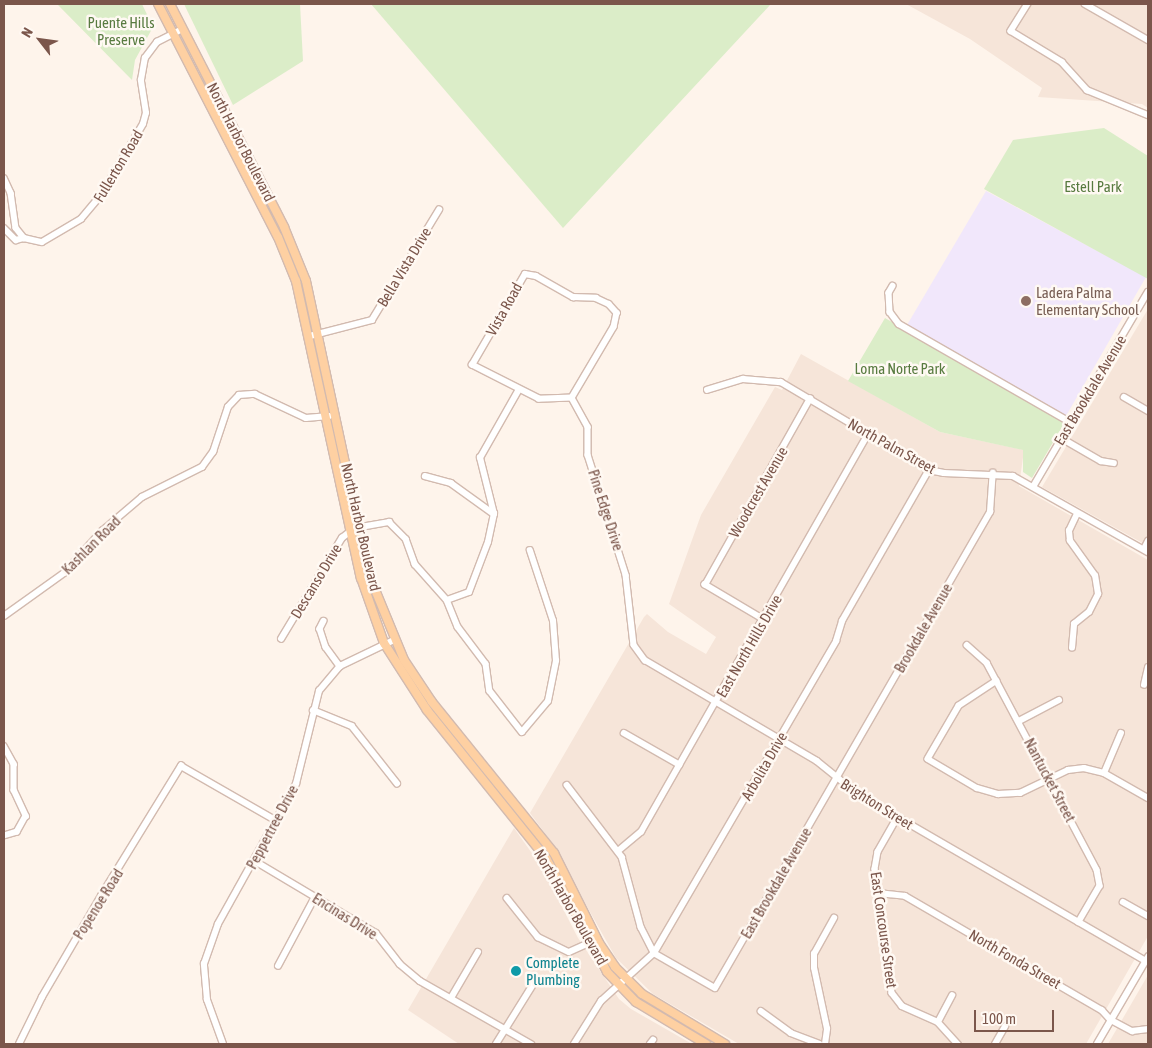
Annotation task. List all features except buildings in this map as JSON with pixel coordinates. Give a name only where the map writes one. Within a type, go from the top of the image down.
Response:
[{"type":"main road","name":"North Harbor Boulevard","points":[[158,4],[284,250],[296,281],[310,336],[326,416],[355,529],[374,592],[394,640],[421,687],[554,853],[599,944],[625,978],[664,1009],[725,1044]]},
{"type":"main road","name":"North Harbor Boulevard","points":[[170,4],[291,243],[308,288],[336,415],[365,594],[384,643],[427,710],[546,858],[589,943],[618,984],[660,1018],[706,1044]]},
{"type":"street","points":[[1028,4],[1011,31],[1058,59],[1087,90],[1148,115]]},
{"type":"street","points":[[1085,4],[1148,40]]},
{"type":"street","name":"Fullerton Road","points":[[24,238],[34,242],[53,238],[81,219],[101,195],[143,124],[146,113],[141,80],[145,58],[157,42],[183,29]]},
{"type":"street","points":[[4,178],[11,193],[16,228],[24,238],[16,240],[4,228]]},
{"type":"street","name":"Bella Vista Drive","points":[[310,336],[372,320],[439,210]]},
{"type":"street","name":"Vista Road","points":[[525,274],[536,276],[573,297],[596,298],[610,304],[617,313],[614,327],[572,398],[539,399],[518,391],[472,365],[525,274]]},
{"type":"street","points":[[893,286],[889,292],[890,312],[899,324],[1070,422]]},
{"type":"street","name":"East Brookdale Avenue","points":[[1033,487],[1148,292]]},
{"type":"street","name":"North Palm Street","points":[[708,390],[743,379],[776,381],[810,399],[929,470],[944,474],[993,473],[1013,476],[1077,514],[1146,550]]},
{"type":"street","points":[[447,600],[469,592],[488,542],[494,514],[480,458],[518,391]]},
{"type":"street","name":"Kashlan Road","points":[[4,616],[64,573],[102,530],[142,497],[202,467],[213,452],[228,407],[239,395],[255,394],[302,417],[336,415]]},
{"type":"street","points":[[1124,397],[1148,411]]},
{"type":"street","name":"Pine Edge Drive","points":[[572,398],[588,427],[588,455],[626,575],[630,626]]},
{"type":"street","name":"Woodcrest Avenue","points":[[764,620],[705,584],[810,399]]},
{"type":"street","name":"East North Hills Drive","points":[[618,851],[641,832],[869,434]]},
{"type":"street","points":[[1061,438],[1101,461],[1114,463]]},
{"type":"street","name":"Arbolita Drive","points":[[574,1044],[601,1001],[654,953],[836,641],[842,621],[929,470]]},
{"type":"street","name":"Brookdale Avenue","points":[[836,778],[990,512],[993,473]]},
{"type":"street","points":[[425,476],[451,483],[494,514]]},
{"type":"street","points":[[1072,648],[1074,624],[1089,612],[1098,594],[1095,576],[1070,541],[1069,531],[1077,514]]},
{"type":"street","points":[[355,529],[390,522],[406,540],[415,564],[447,600],[458,627],[486,664],[490,691],[522,732],[548,701],[556,661],[553,621],[530,551]]},
{"type":"street","name":"Descanso Drive","points":[[281,639],[342,538],[355,529]]},
{"type":"street","points":[[1146,550],[1148,541]]},
{"type":"street","points":[[324,621],[320,629],[326,647],[340,666]]},
{"type":"street","name":"Brighton Street","points":[[630,626],[634,645],[645,660],[817,761],[836,778],[898,818],[1147,959]]},
{"type":"street","name":"Peppertree Drive","points":[[222,1044],[207,1000],[204,964],[218,924],[255,861],[296,784],[319,691],[340,666],[384,643],[394,640]]},
{"type":"street","name":"Nantucket Street","points":[[967,645],[986,663],[997,680],[1100,878],[1100,886],[1079,922]]},
{"type":"street","points":[[1144,685],[1148,667]]},
{"type":"street","points":[[997,680],[959,706],[928,759],[976,788],[998,794],[1020,793],[1078,768],[1091,768],[1104,773],[1148,798]]},
{"type":"street","points":[[1018,721],[1059,700]]},
{"type":"street","points":[[313,710],[352,726],[397,783]]},
{"type":"street","points":[[624,733],[680,765]]},
{"type":"street","points":[[1104,773],[1121,733]]},
{"type":"street","points":[[4,746],[14,764],[14,790],[26,816],[17,832],[4,836]]},
{"type":"street","name":"Popenoe Road","points":[[19,1044],[42,997],[101,896],[181,766],[277,821]]},
{"type":"street","name":"East Brookdale Avenue","points":[[654,953],[715,988],[836,778]]},
{"type":"street","points":[[566,785],[618,851],[629,873],[641,928],[654,953]]},
{"type":"street","name":"East Concourse Street","points":[[898,818],[875,861],[892,993],[902,1006],[938,1022],[958,1044]]},
{"type":"street","name":"Encinas Drive","points":[[255,861],[376,933],[412,975],[530,1044]]},
{"type":"street","name":"North Fonda Street","points":[[878,893],[905,896],[1102,1010],[1111,1020],[1132,1031],[1148,1029]]},
{"type":"street","points":[[278,966],[315,897]]},
{"type":"street","points":[[507,898],[538,937],[569,952],[589,943]]},
{"type":"street","points":[[1123,902],[1148,916]]},
{"type":"street","points":[[825,1044],[827,1029],[814,968],[814,954],[834,918]]},
{"type":"street","points":[[451,998],[478,952]]},
{"type":"street","points":[[1097,1044],[1147,959]]},
{"type":"street","points":[[496,1044],[507,1031],[534,983]]},
{"type":"street","points":[[938,1022],[952,996]]},
{"type":"street","points":[[761,1011],[791,1034],[820,1044]]},
{"type":"street","points":[[995,1044],[1005,1027]]},
{"type":"shaded area","points":[[906,4],[1148,4],[1148,108],[1142,104],[1038,97],[1042,88],[970,39]]},
{"type":"shaded area","name":"Ladera Palma Elementary School","points":[[986,191],[1146,277],[1066,416],[907,325]]},
{"type":"shaded area","points":[[1148,309],[1148,546],[1042,487]]},
{"type":"shaded area","points":[[801,354],[940,432],[1024,450],[1019,486],[1148,560],[1148,936],[1086,1044],[739,1044],[653,994],[616,958],[547,836],[530,813],[647,614],[668,632],[706,654],[716,637],[669,604],[701,515],[775,387],[782,390]]},
{"type":"shaded area","points":[[514,828],[541,866],[578,938],[619,999],[631,1009],[692,1044],[459,1044],[408,1010]]},
{"type":"shaded area","points":[[1148,975],[1148,1044],[1108,1044]]},
{"type":"green space","name":"Puente Hills Preserve","points":[[57,4],[142,4],[153,27],[135,60],[132,80]]},
{"type":"green space","points":[[184,4],[300,4],[303,61],[233,105]]},
{"type":"green space","points":[[371,4],[771,4],[563,228]]},
{"type":"green space","name":"Estell Park","points":[[1104,128],[1148,156],[1148,279],[984,189],[1013,140]]},
{"type":"green space","name":"Loma Norte Park","points":[[885,318],[1065,422],[1032,478],[1023,472],[1023,450],[940,432],[848,381]]},
{"type":"place","name":"Ladera Palma Elementary School","points":[[1026,301]]},
{"type":"place","name":"Complete Plumbing","points":[[516,971]]}]
